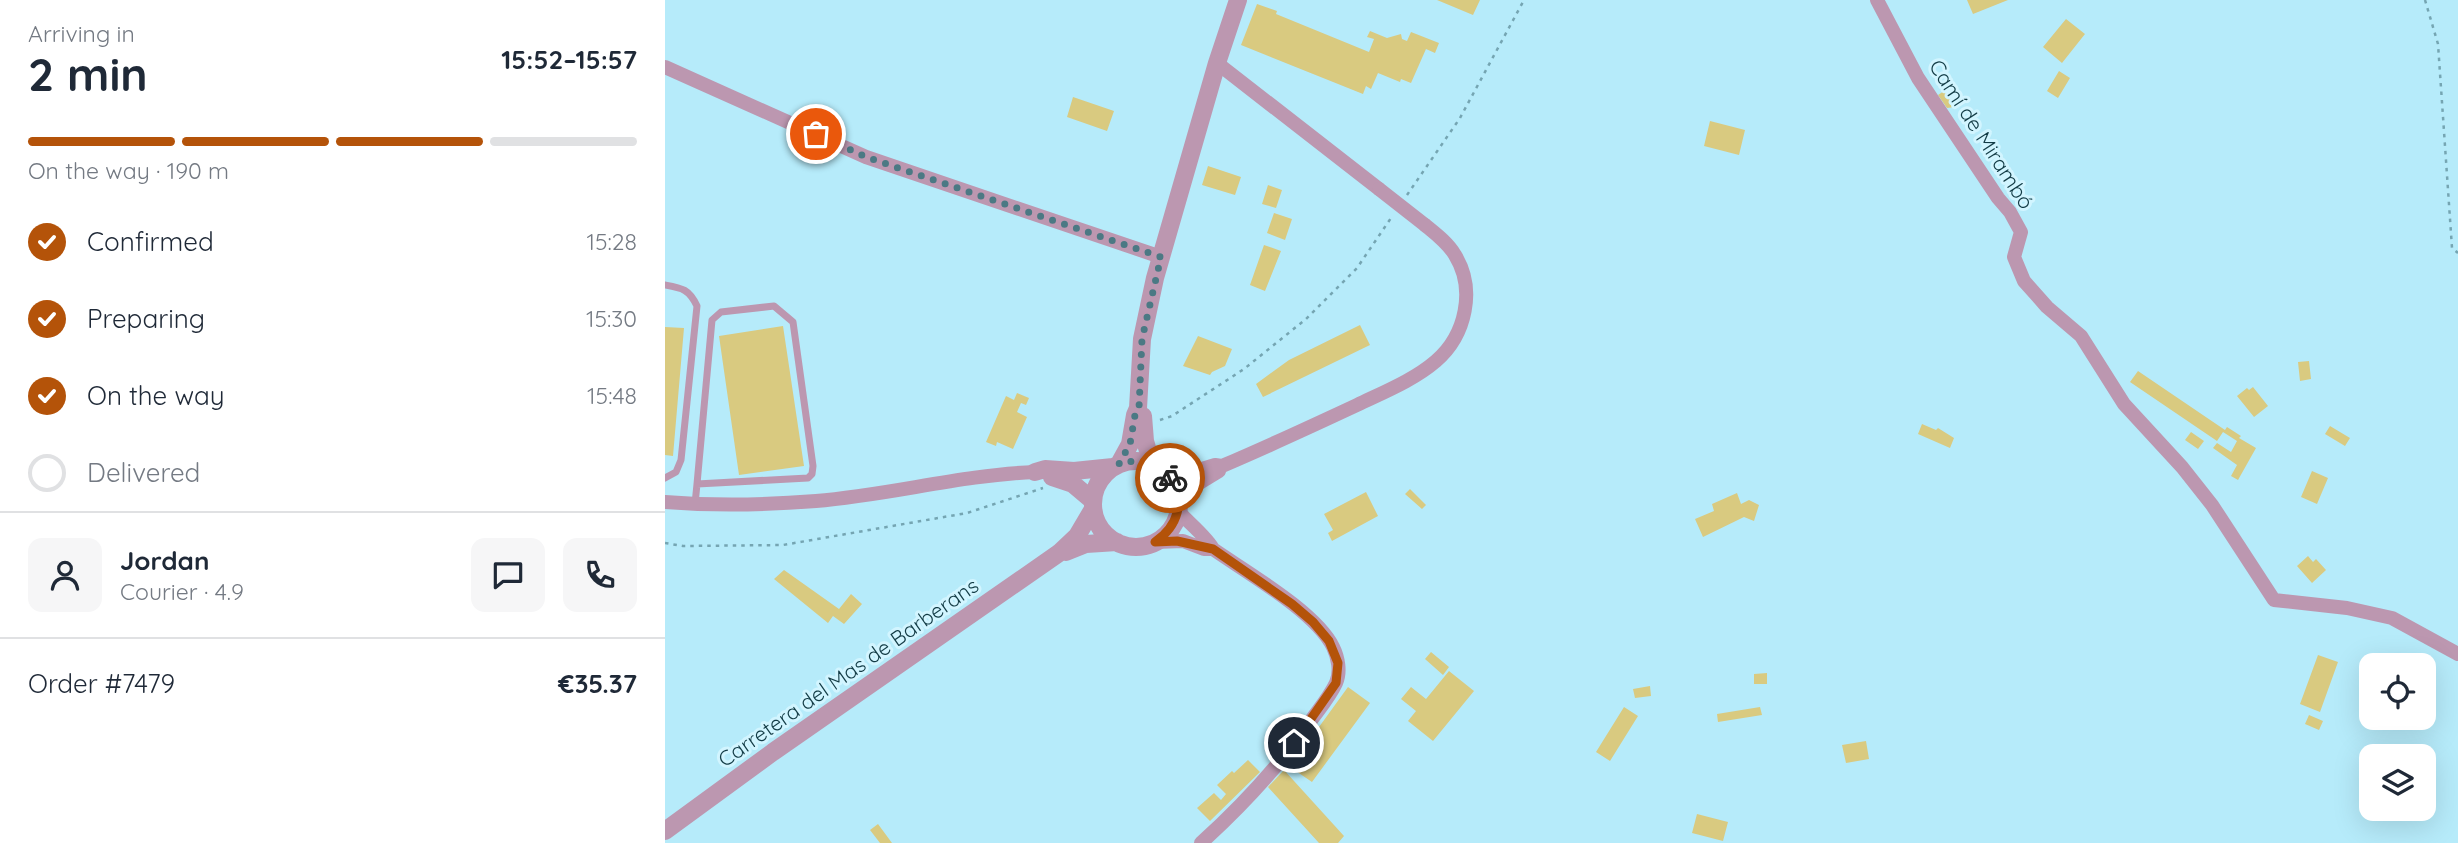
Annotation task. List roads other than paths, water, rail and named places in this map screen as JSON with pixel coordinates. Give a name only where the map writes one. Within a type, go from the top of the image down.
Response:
[{"type":"street","points":[[1059,553],[1077,536],[1093,504],[1099,481],[1116,465],[1130,444],[1135,415],[1139,408],[1142,339],[1161,257],[1238,0]]},
{"type":"street","name":"Camí de Mirambó","points":[[1877,0],[1918,78],[2021,232],[2014,257],[2024,281],[2047,307],[2081,336],[2124,404],[2182,467],[2212,505],[2274,600],[2347,608],[2392,618],[2458,654]]},
{"type":"street","points":[[1040,480],[1045,469],[1074,471],[1135,460],[1159,468],[1192,472],[1215,465],[1222,466],[1299,433],[1422,372],[1449,348],[1461,326],[1467,295],[1466,281],[1455,253],[1425,225],[1217,63]]},
{"type":"street","points":[[665,67],[866,157],[1161,257]]},
{"type":"street","points":[[1139,408],[1143,416],[1145,441],[1159,468],[1174,483],[1178,507],[1213,549]]},
{"type":"street","points":[[1155,542],[1170,529],[1178,507],[1196,485],[1219,472],[1222,466]]},
{"type":"street","points":[[665,502],[748,505],[817,501],[976,477],[1067,481],[1093,504],[1098,525],[1109,538],[1117,542],[1136,547],[1155,542],[1177,541],[1213,549],[1273,590],[1313,622],[1333,647],[1338,670],[1336,683],[1294,743],[1262,782],[1201,843]]},
{"type":"street","points":[[1059,553],[1069,552],[1086,544],[1117,542]]},
{"type":"street","name":"Carretera del Mas de Barberans","points":[[665,831],[773,752],[1059,553]]},
{"type":"lane","points":[[665,285],[684,288],[692,294],[697,306],[681,460],[675,472],[665,478]]},
{"type":"lane","points":[[695,503],[712,320],[721,312],[774,306],[793,322],[812,474],[808,478],[697,484]]}]
